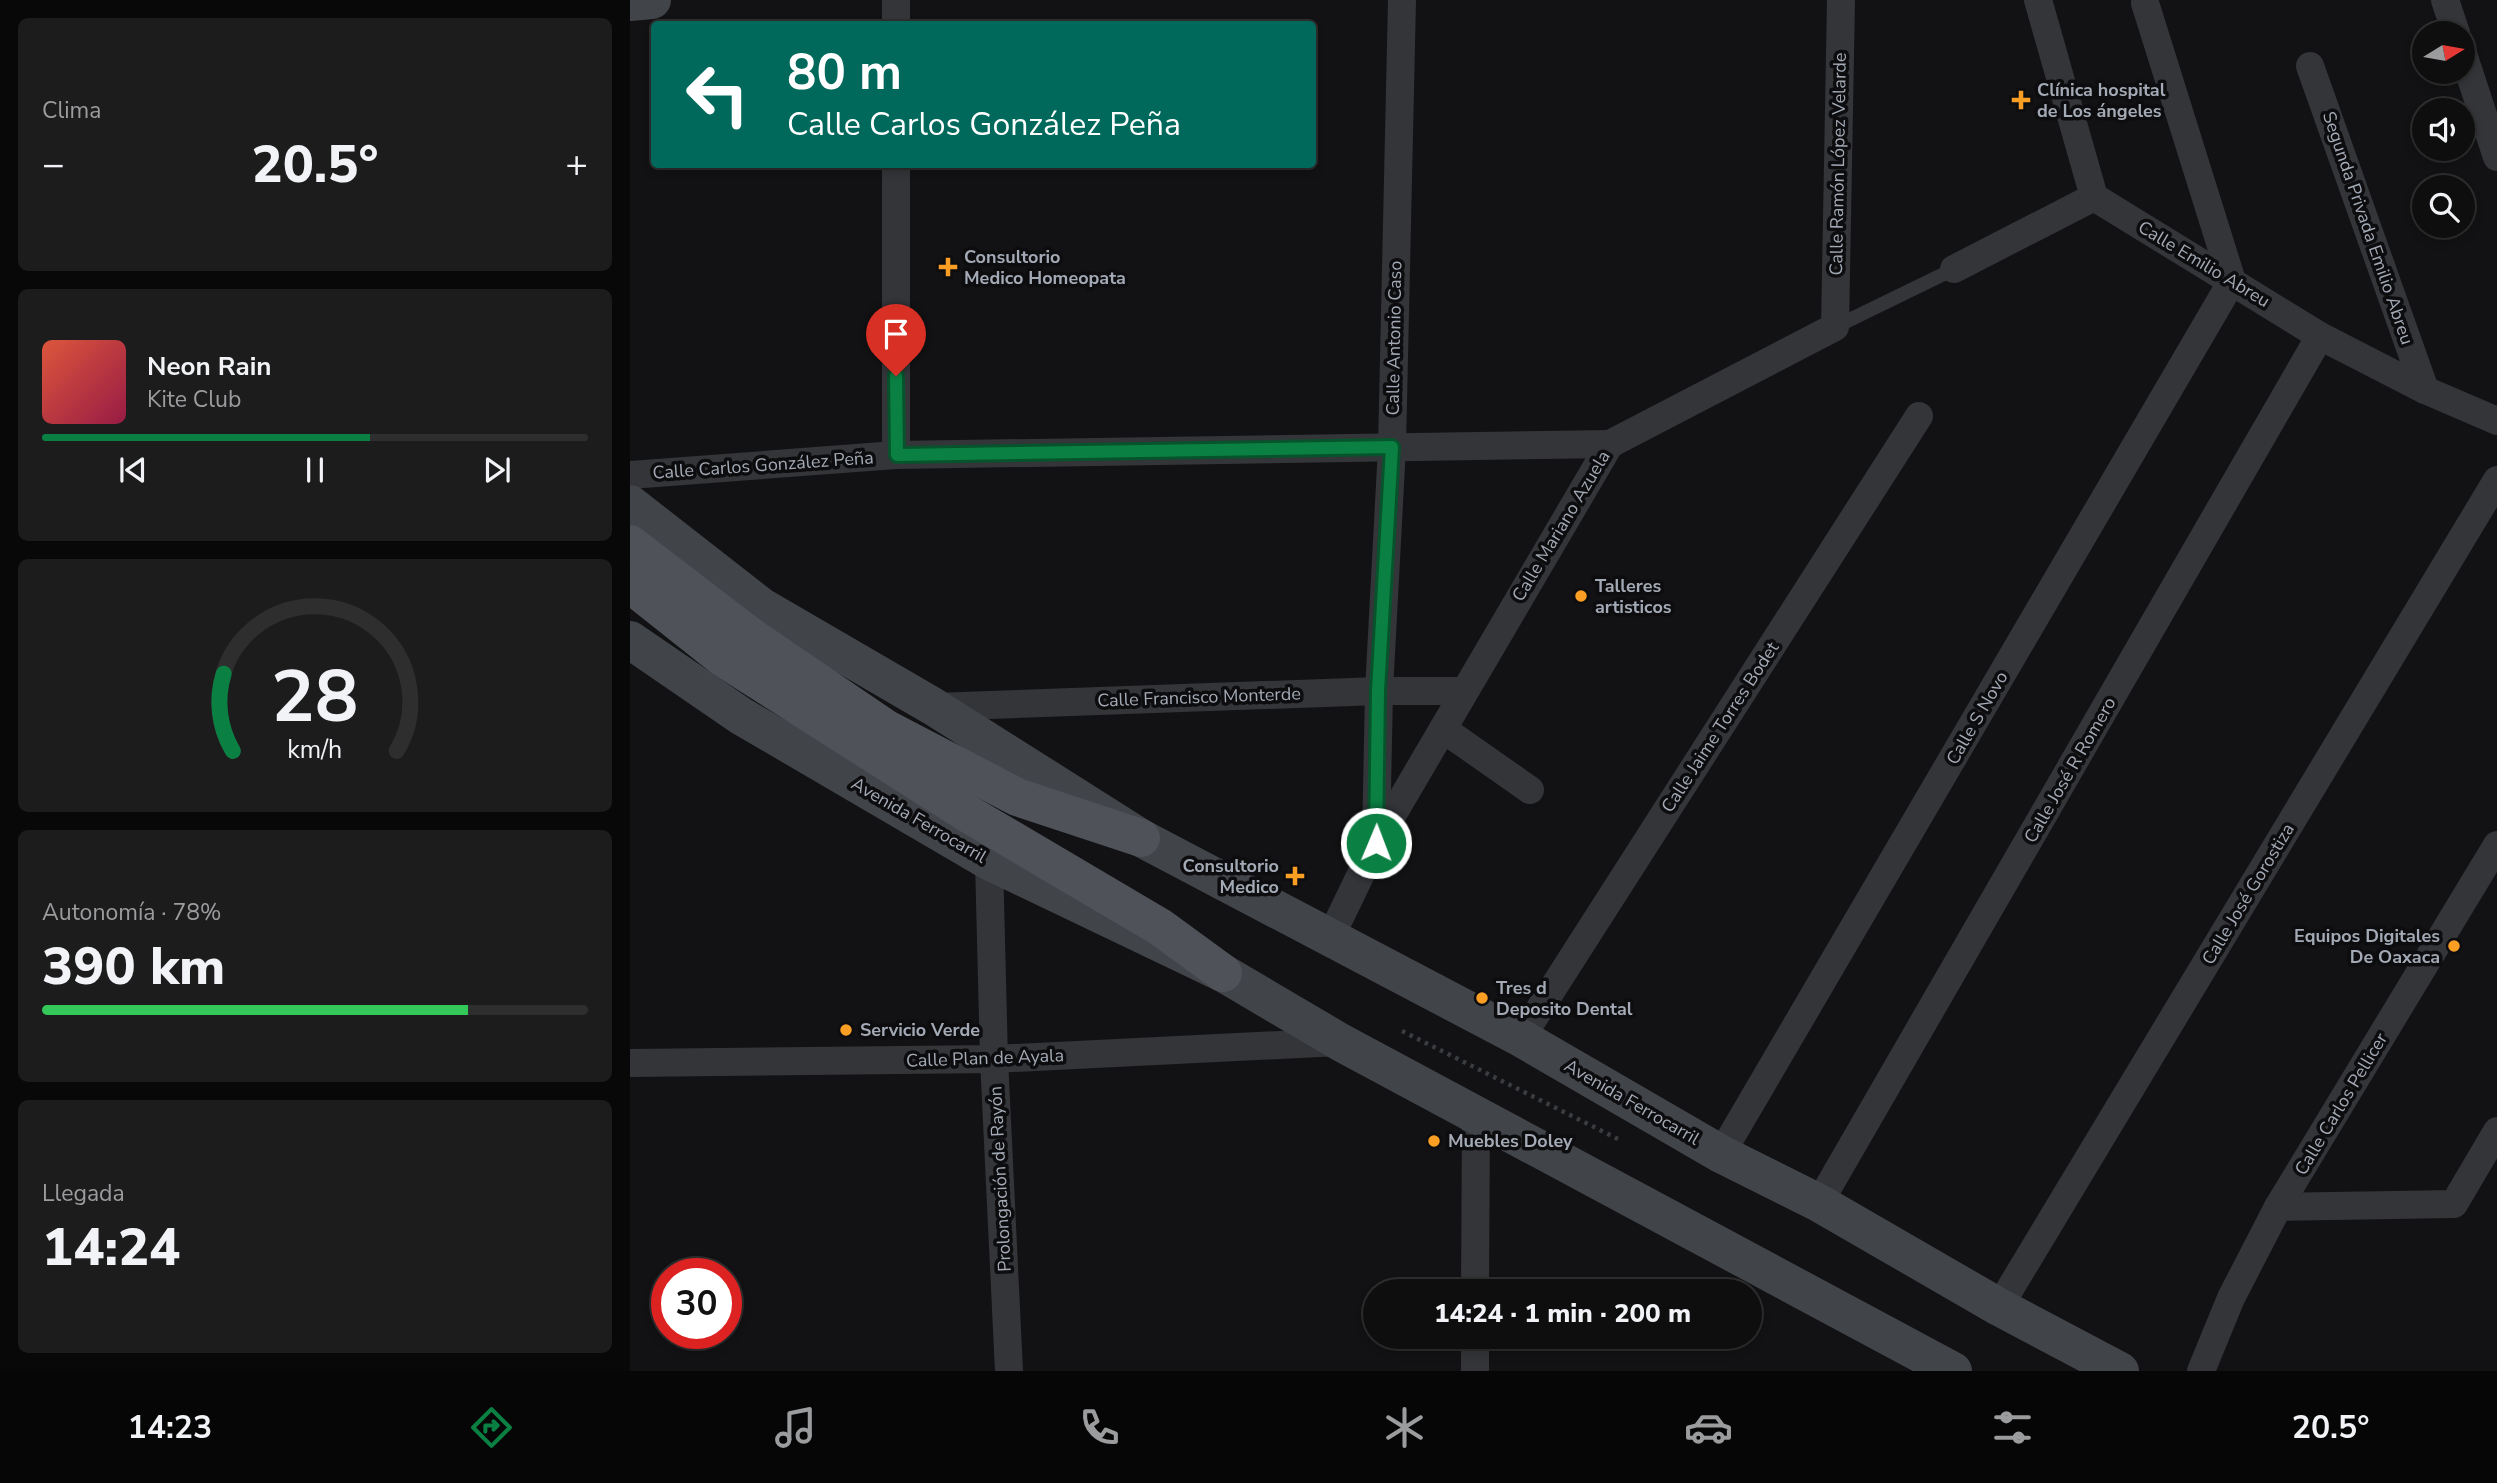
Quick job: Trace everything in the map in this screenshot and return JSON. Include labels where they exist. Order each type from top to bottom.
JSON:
[{"type":"main road","points":[[630,2],[652,0]]},
{"type":"main road","name":"Avenida Ferrocarril","points":[[630,504],[762,607],[934,707],[1141,838],[1521,1038],[1721,1154],[1819,1203],[2000,1307],[2120,1371]]},
{"type":"main road","points":[[630,544],[736,647]]},
{"type":"main road","points":[[630,584],[736,647]]},
{"type":"main road","name":"Avenida Ferrocarril","points":[[630,640],[741,716],[989,861],[1223,973],[1339,1042],[1953,1371]]},
{"type":"main road","name":"Avenida Ferrocarril","points":[[736,647],[1017,797],[1141,838]]},
{"type":"main road","name":"Avenida Ferrocarril","points":[[736,647],[970,815],[1160,927],[1223,973]]},
{"type":"street","points":[[896,0],[896,21]]},
{"type":"street","name":"Calle Antonio Caso","points":[[1376,843],[1378,691],[1392,447],[1402,0]]},
{"type":"street","name":"Calle Ramón López Velarde","points":[[1835,327],[1841,0]]},
{"type":"street","points":[[2038,0],[2094,197]]},
{"type":"street","points":[[2445,0],[2452,21]]},
{"type":"street","points":[[2145,3],[2232,281]]},
{"type":"street","name":"Segunda Privada Emilio Abreu","points":[[2311,66],[2425,390]]},
{"type":"street","points":[[2473,84],[2497,157]]},
{"type":"street","points":[[896,168],[897,455]]},
{"type":"street","name":"Calle Mariano Azuela","points":[[1954,269],[2094,197]]},
{"type":"street","name":"Calle Emilio Abreu","points":[[2094,197],[2320,336],[2425,390],[2497,421]]},
{"type":"street","name":"Calle S Novo","points":[[1721,1154],[2232,281]]},
{"type":"street","name":"Calle Mariano Azuela","points":[[1331,936],[1376,843],[1610,444],[1835,327]]},
{"type":"street","name":"Calle José R Romero","points":[[1819,1203],[2320,336]]},
{"type":"street","name":"Calle Jaime Torres Bodet","points":[[1521,1038],[1919,416]]},
{"type":"street","name":"Calle Carlos González Peña","points":[[630,475],[897,455],[1610,444]]},
{"type":"street","name":"Calle José Gorostiza","points":[[2000,1307],[2497,480]]},
{"type":"street","name":"Calle Francisco Monterde","points":[[934,707],[1378,691],[1464,691]]},
{"type":"street","points":[[1443,729],[1530,790]]},
{"type":"street","name":"Calle Carlos Pellicer","points":[[2201,1371],[2231,1298],[2278,1207],[2497,845]]},
{"type":"street","name":"Prolongación de Rayón","points":[[989,861],[994,1059],[1009,1371]]},
{"type":"street","name":"Calle Plan de Ayala","points":[[630,1063],[994,1059],[1339,1042]]},
{"type":"street","points":[[1475,1279],[1476,1114]]},
{"type":"street","points":[[2278,1207],[2454,1205],[2497,1131]]},
{"type":"street","points":[[1475,1349],[1475,1371]]},
{"type":"lane","name":"Calle Mariano Azuela","points":[[1835,327],[1954,269]]},
{"type":"place","name":"Clínica hospital de Los ángeles","points":[[2021,100]]},
{"type":"place","name":"Consultorio Medico Homeopata","points":[[948,267]]},
{"type":"place","name":"Talleres artisticos","points":[[1581,596]]},
{"type":"place","name":"Consultorio Medico","points":[[1295,876]]},
{"type":"place","name":"Equipos Digitales De Oaxaca","points":[[2454,946]]},
{"type":"place","name":"Tres d Deposito Dental","points":[[1482,998]]},
{"type":"place","name":"Servicio Verde","points":[[846,1030]]},
{"type":"place","name":"Muebles Doley","points":[[1434,1141]]},
{"type":"route","points":[[896,376],[897,455],[1392,447],[1378,691],[1376,843]]}]
